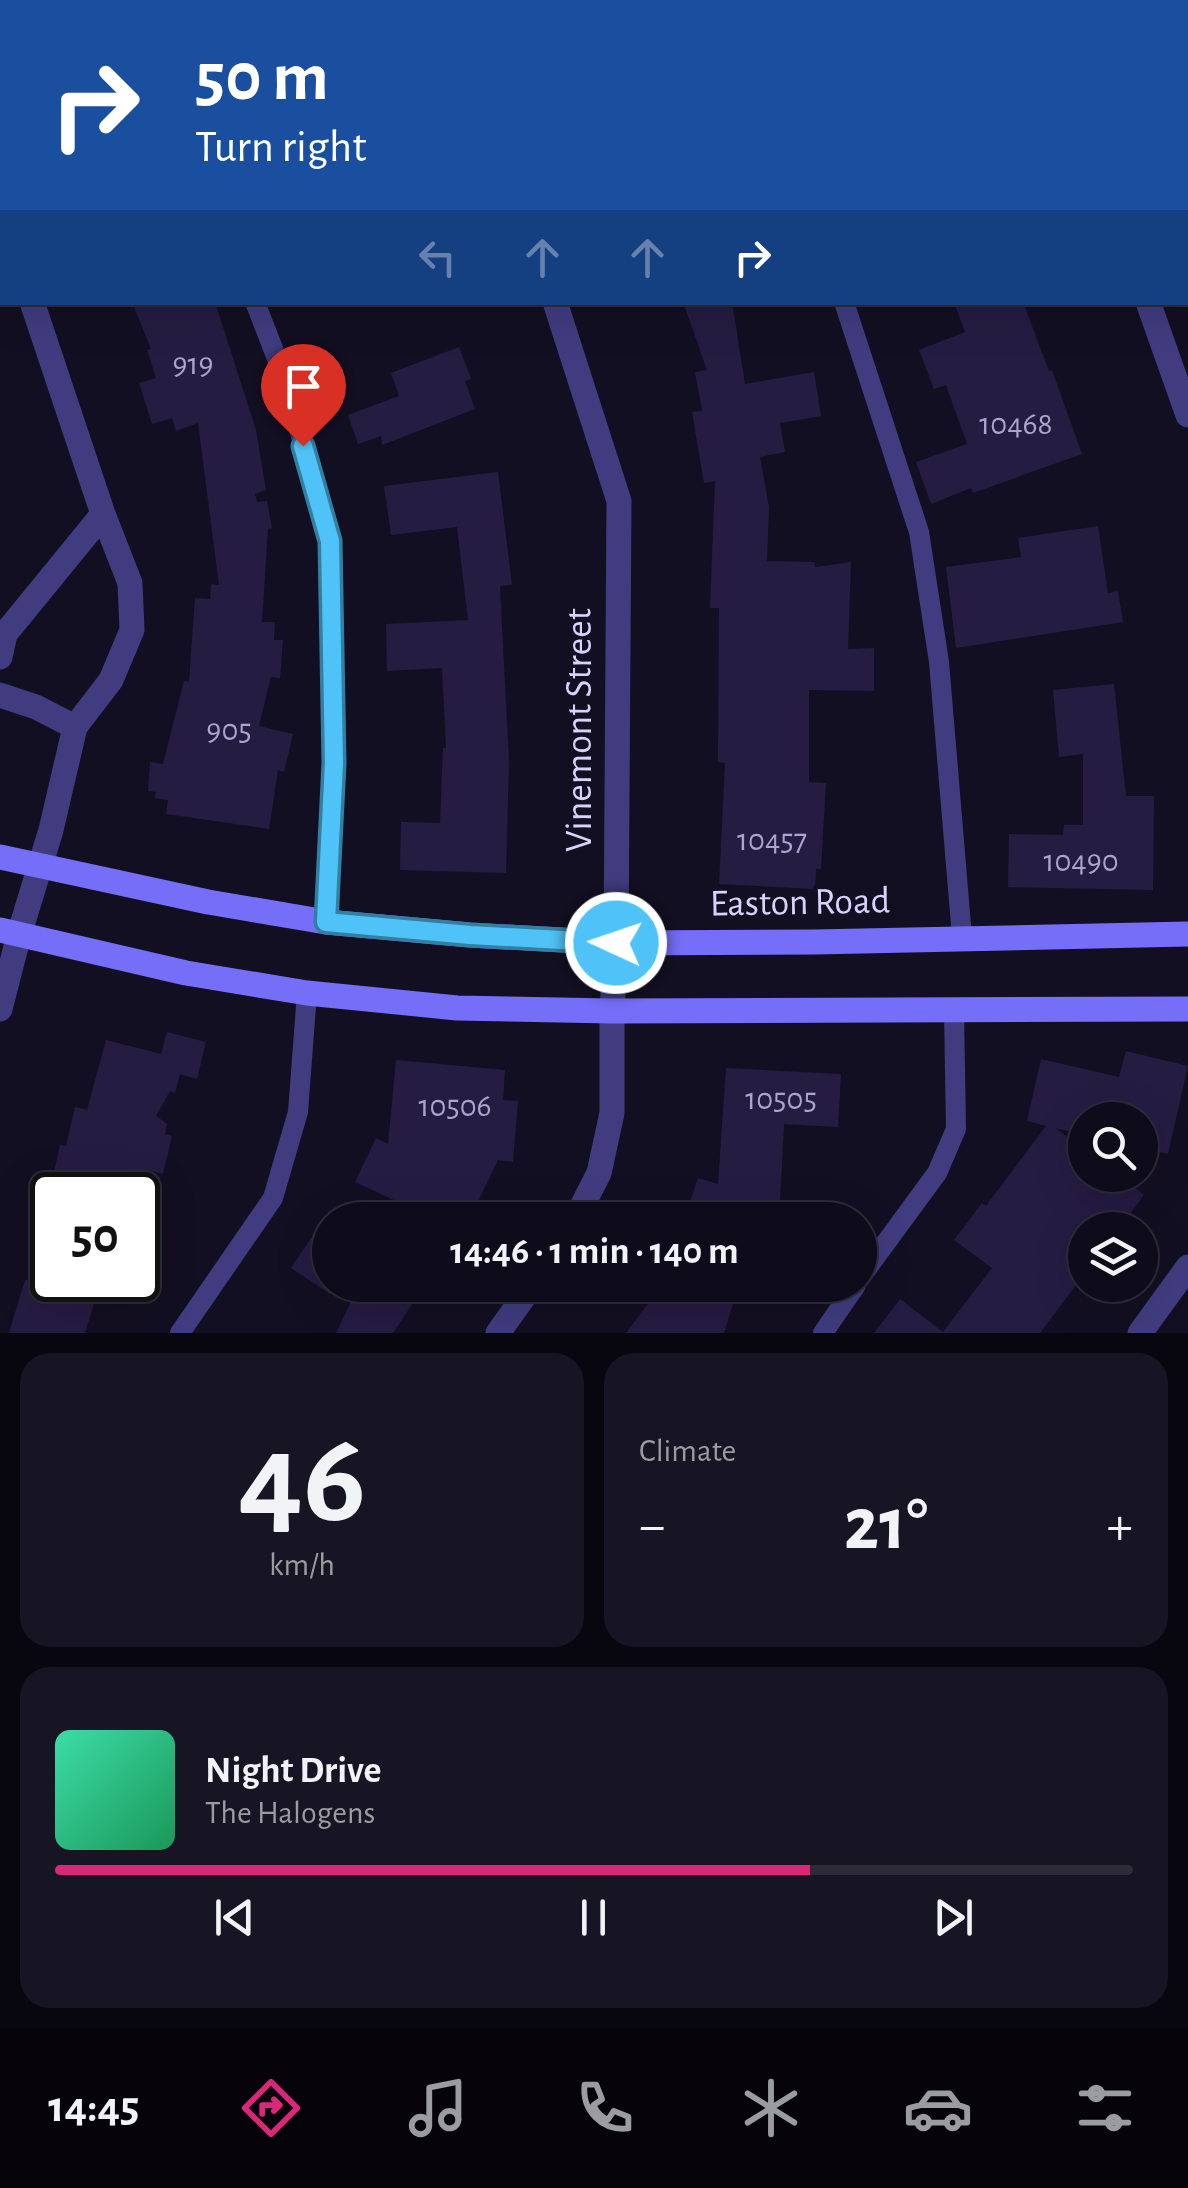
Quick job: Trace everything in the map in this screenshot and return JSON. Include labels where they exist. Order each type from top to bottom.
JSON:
[{"type":"main road","name":"Easton Road","points":[[0,857],[208,902],[326,922],[470,935],[616,943],[1188,934]]},
{"type":"main road","points":[[10,933],[186,973],[307,993],[458,1008],[612,1012],[1188,1009]]},
{"type":"street","points":[[0,1009],[10,933],[40,867],[75,727],[111,680],[132,630],[130,583],[33,305]]},
{"type":"street","name":"Vinemont Street","points":[[556,305],[619,502],[612,1113],[598,1173],[584,1202]]},
{"type":"street","points":[[1149,305],[1188,415]]},
{"type":"street","points":[[0,657],[6,634],[103,514]]},
{"type":"street","points":[[0,696],[36,707],[75,727]]},
{"type":"street","points":[[1140,1333],[1188,1267]]},
{"type":"street","points":[[498,1333],[520,1302]]},
{"type":"lane","points":[[256,305],[286,382],[330,541],[334,763],[326,922]]},
{"type":"lane","points":[[845,305],[919,532],[939,662],[962,937]]},
{"type":"lane","points":[[180,1333],[273,1198],[298,1112],[307,993]]},
{"type":"lane","points":[[877,1255],[936,1173],[956,1129],[954,1011]]},
{"type":"lane","points":[[823,1333],[844,1302]]},
{"type":"building","points":[[133,305],[216,305],[256,430],[266,490],[255,494],[257,502],[267,501],[272,528],[268,529],[262,622],[275,622],[274,640],[283,640],[280,678],[271,677],[259,726],[293,734],[284,772],[278,770],[269,829],[166,814],[168,800],[155,798],[156,792],[148,791],[150,762],[163,764],[184,681],[189,682],[195,598],[210,599],[211,584],[219,585],[198,423],[176,431],[172,418],[152,424],[139,383],[156,378],[147,350],[151,349]]},
{"type":"building","points":[[684,305],[732,305],[745,384],[814,372],[821,416],[780,423],[785,452],[760,457],[769,507],[767,561],[814,562],[815,567],[851,562],[848,649],[874,648],[874,691],[809,690],[809,782],[826,783],[821,869],[816,869],[815,889],[719,884],[725,763],[718,762],[719,608],[710,608],[715,481],[704,483],[692,412],[702,411],[695,372],[707,370]]},
{"type":"building","points":[[955,305],[1024,305],[1082,454],[931,504],[916,462],[967,444],[946,385],[934,389],[919,350],[965,332]]},
{"type":"building","points":[[459,347],[471,379],[465,381],[475,409],[382,445],[381,436],[358,444],[348,415],[399,396],[391,373]]},
{"type":"building","points":[[498,472],[512,585],[500,586],[509,762],[506,873],[400,870],[401,822],[440,823],[446,748],[442,668],[387,671],[386,624],[468,620],[457,527],[391,535],[384,486]]},
{"type":"building","points":[[1098,526],[1108,593],[1118,591],[1123,622],[956,648],[946,567],[1021,557],[1018,538]]},
{"type":"building","points":[[1114,684],[1126,796],[1154,796],[1153,890],[1008,887],[1009,834],[1063,835],[1064,825],[1083,825],[1083,754],[1059,757],[1053,690]]},
{"type":"building","points":[[167,1032],[206,1042],[197,1079],[180,1074],[175,1093],[170,1091],[156,1116],[167,1124],[165,1134],[172,1136],[163,1174],[148,1170],[54,1172],[60,1145],[66,1146],[75,1107],[87,1110],[106,1040],[161,1054]]},
{"type":"building","points":[[1126,1051],[1188,1066],[1168,1154],[1158,1152],[1158,1102],[1068,1102],[1068,1131],[1055,1128],[1068,1138],[1068,1192],[1144,1195],[1131,1212],[1068,1212],[1068,1296],[1040,1333],[874,1333],[900,1299],[943,1332],[992,1268],[954,1240],[982,1203],[986,1206],[1046,1126],[1027,1121],[1041,1059],[1119,1077]]},
{"type":"building","points":[[396,1060],[505,1070],[503,1100],[518,1101],[513,1162],[498,1160],[478,1202],[398,1202],[355,1182],[376,1138],[388,1144]]},
{"type":"building","points":[[726,1068],[841,1074],[838,1127],[784,1124],[780,1202],[690,1202],[698,1178],[718,1184]]},
{"type":"building","points":[[312,1237],[312,1282],[291,1268]]},
{"type":"building","points":[[25,1280],[30,1280],[30,1302],[94,1302],[85,1333],[9,1333]]},
{"type":"building","points":[[351,1302],[414,1302],[393,1333],[336,1333]]},
{"type":"building","points":[[649,1302],[734,1302],[724,1333],[626,1333]]},
{"type":"route","points":[[303,446],[330,541],[334,763],[326,922],[616,943]]}]
